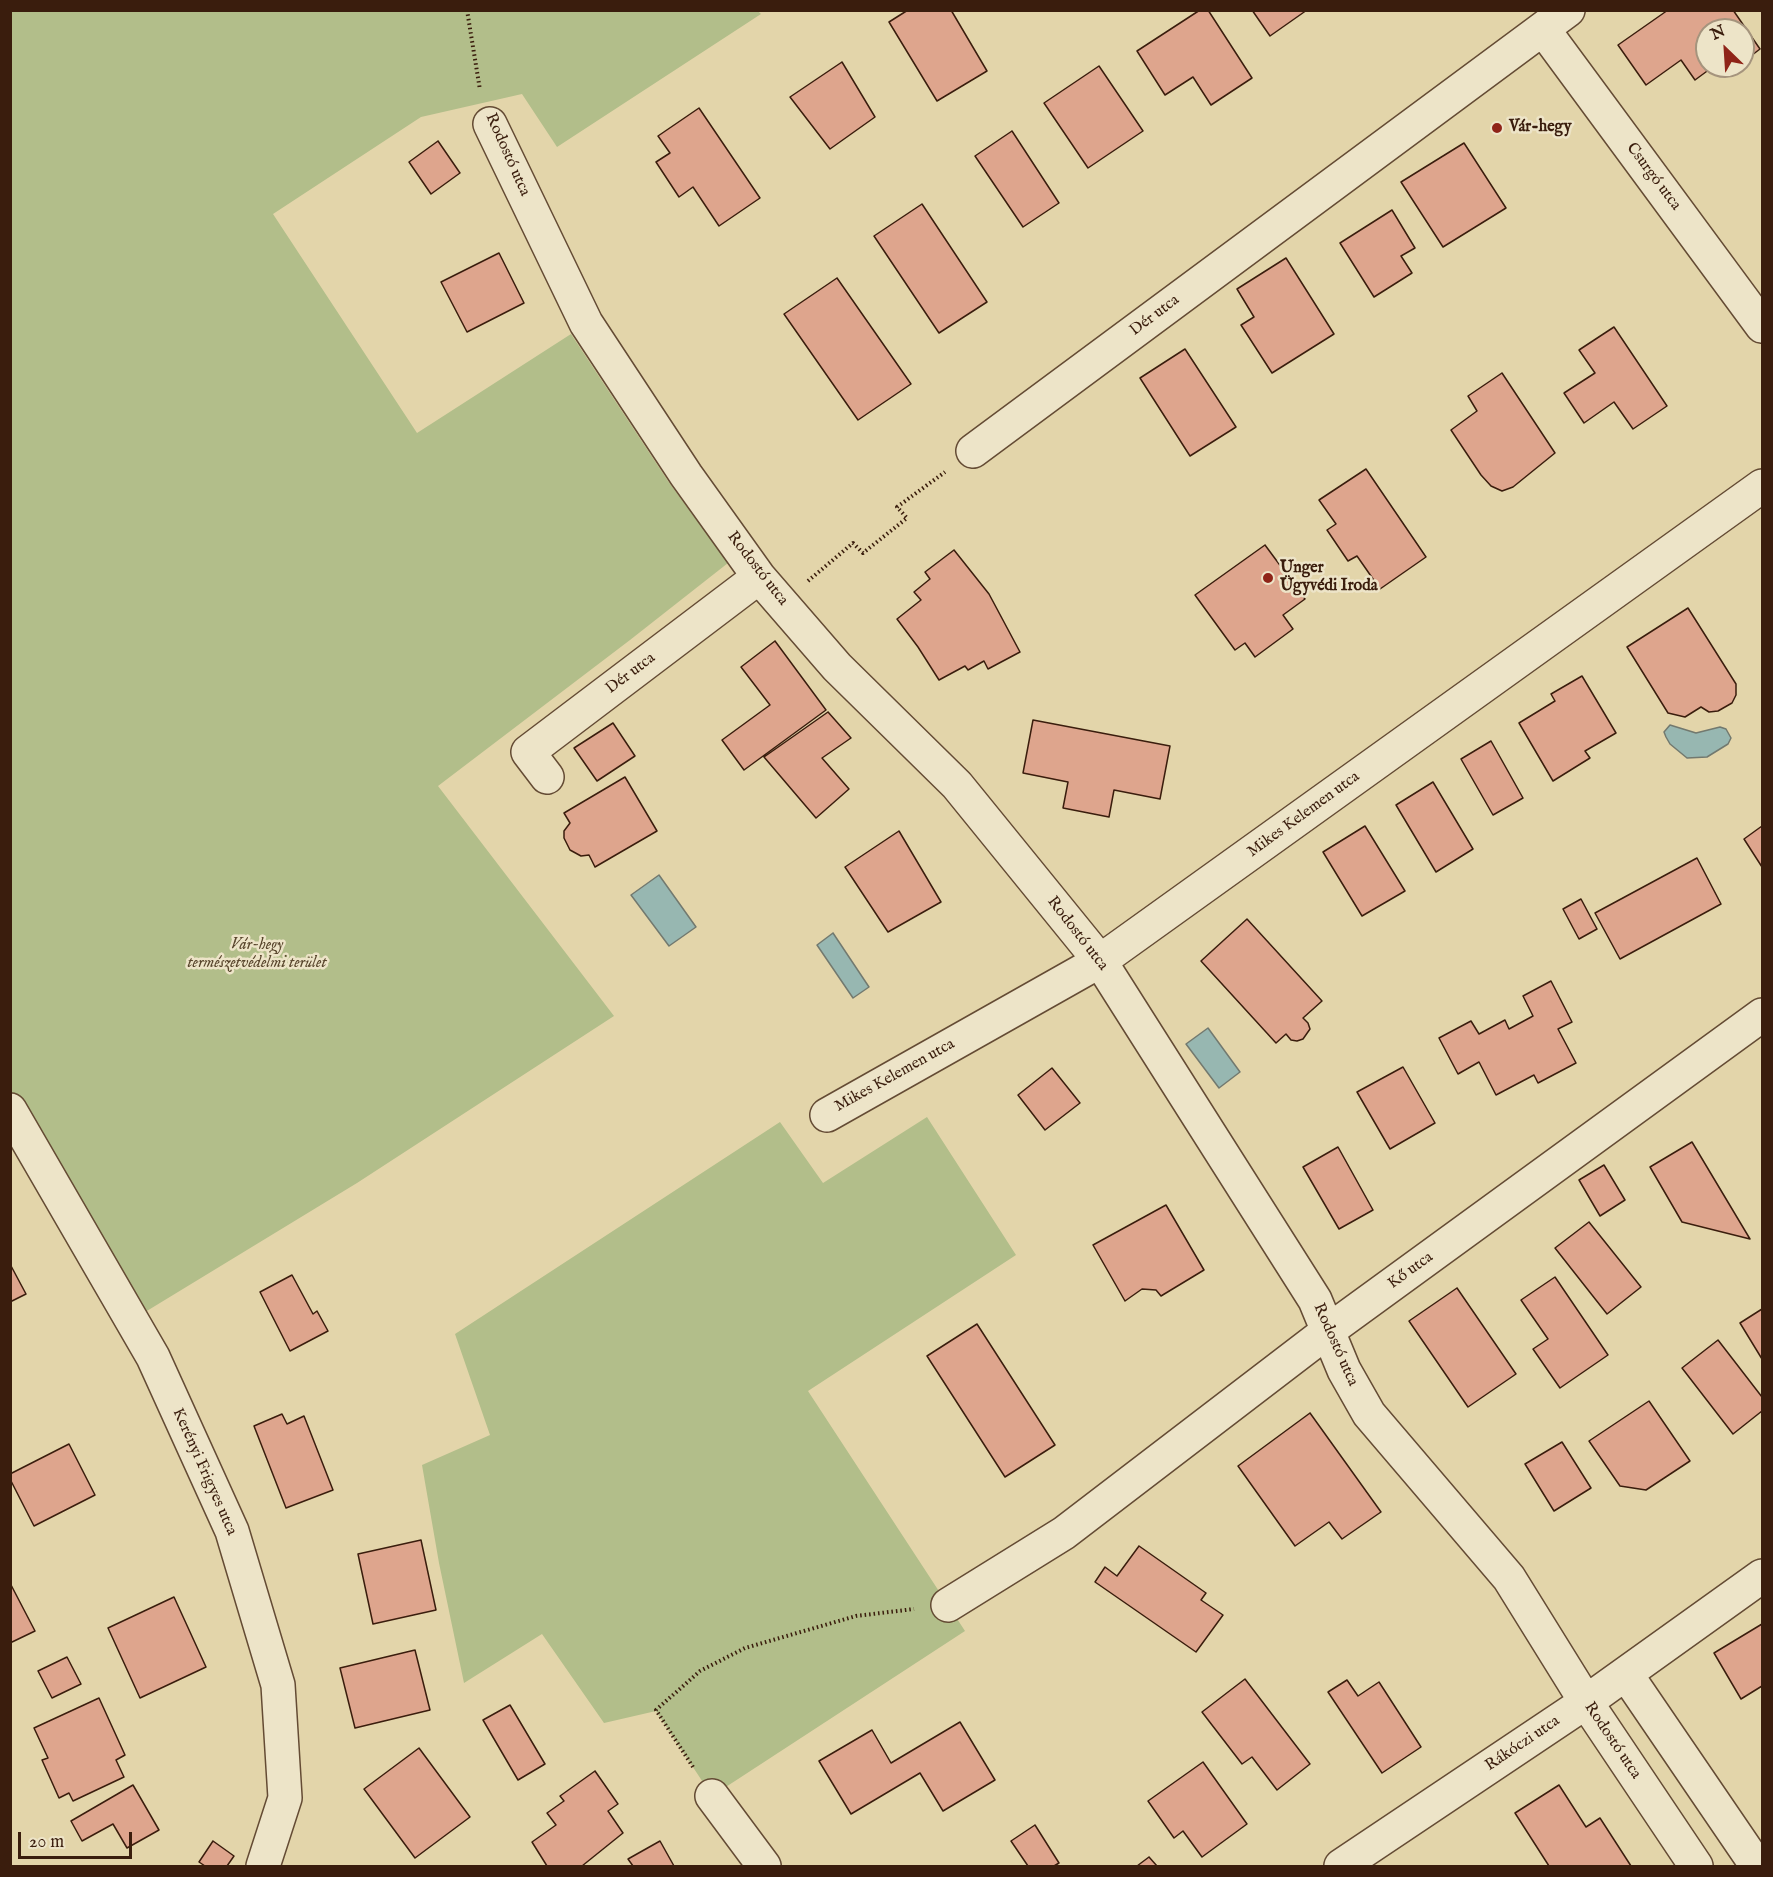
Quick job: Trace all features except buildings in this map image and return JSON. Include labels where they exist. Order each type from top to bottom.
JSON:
[{"type":"street","name":"Csurgó utca","points":[[1555,20],[1762,326]]},
{"type":"street","name":"Dér utca","points":[[973,451],[1555,20]]},
{"type":"street","name":"Rodostó utca","points":[[490,124],[586,323],[686,475],[759,577],[837,667],[957,785],[1100,961],[1315,1300],[1344,1370],[1369,1414],[1509,1578],[1586,1702],[1696,1866]]},
{"type":"street","name":"Mikes Kelemen utca","points":[[826,1115],[1100,961],[1762,486]]},
{"type":"street","name":"Dér utca","points":[[547,777],[528,752],[759,577]]},
{"type":"street","name":"Kő utca","points":[[948,1605],[1064,1533],[1328,1331],[1762,1015]]},
{"type":"street","name":"Kerényi Frigyes utca","points":[[10,1110],[153,1357],[232,1532],[278,1685],[285,1798],[263,1866]]},
{"type":"street","name":"Rákóczi utca","points":[[1341,1866],[1586,1702],[1762,1576]]},
{"type":"street","points":[[1626,1674],[1757,1866]]},
{"type":"street","points":[[712,1796],[764,1866]]},
{"type":"path","name":"Rodostó utca","points":[[467,10],[477,80],[490,124]]},
{"type":"path","points":[[792,614],[810,599],[800,588],[853,543],[863,553],[907,518],[897,507],[973,451]]},
{"type":"path","points":[[712,1796],[656,1710],[700,1671],[745,1648],[856,1616],[948,1605]]},
{"type":"green space","name":"Vár-hegy természetvédelmi terület","points":[[11,11],[758,11],[761,14],[557,147],[522,94],[421,117],[273,214],[417,433],[571,334],[668,481],[728,563],[438,786],[614,1016],[357,1183],[132,1320],[11,1110]]},
{"type":"green space","points":[[927,1117],[1016,1255],[808,1391],[965,1631],[712,1796],[656,1711],[604,1723],[542,1634],[464,1683],[439,1563],[422,1465],[490,1435],[455,1334],[780,1122],[823,1183]]},
{"type":"water","points":[[1670,725],[1696,733],[1720,727],[1726,729],[1731,738],[1728,744],[1707,757],[1687,758],[1670,744],[1666,737],[1664,732]]},
{"type":"water","points":[[659,875],[696,927],[669,946],[631,895]]},
{"type":"water","points":[[833,933],[869,987],[853,998],[817,945]]},
{"type":"water","points":[[1208,1028],[1240,1072],[1219,1088],[1186,1044]]},
{"type":"place","name":"Vár-hegy","points":[[1497,128]]},
{"type":"place","name":"Unger Ügyvédi Iroda","points":[[1268,578]]}]
